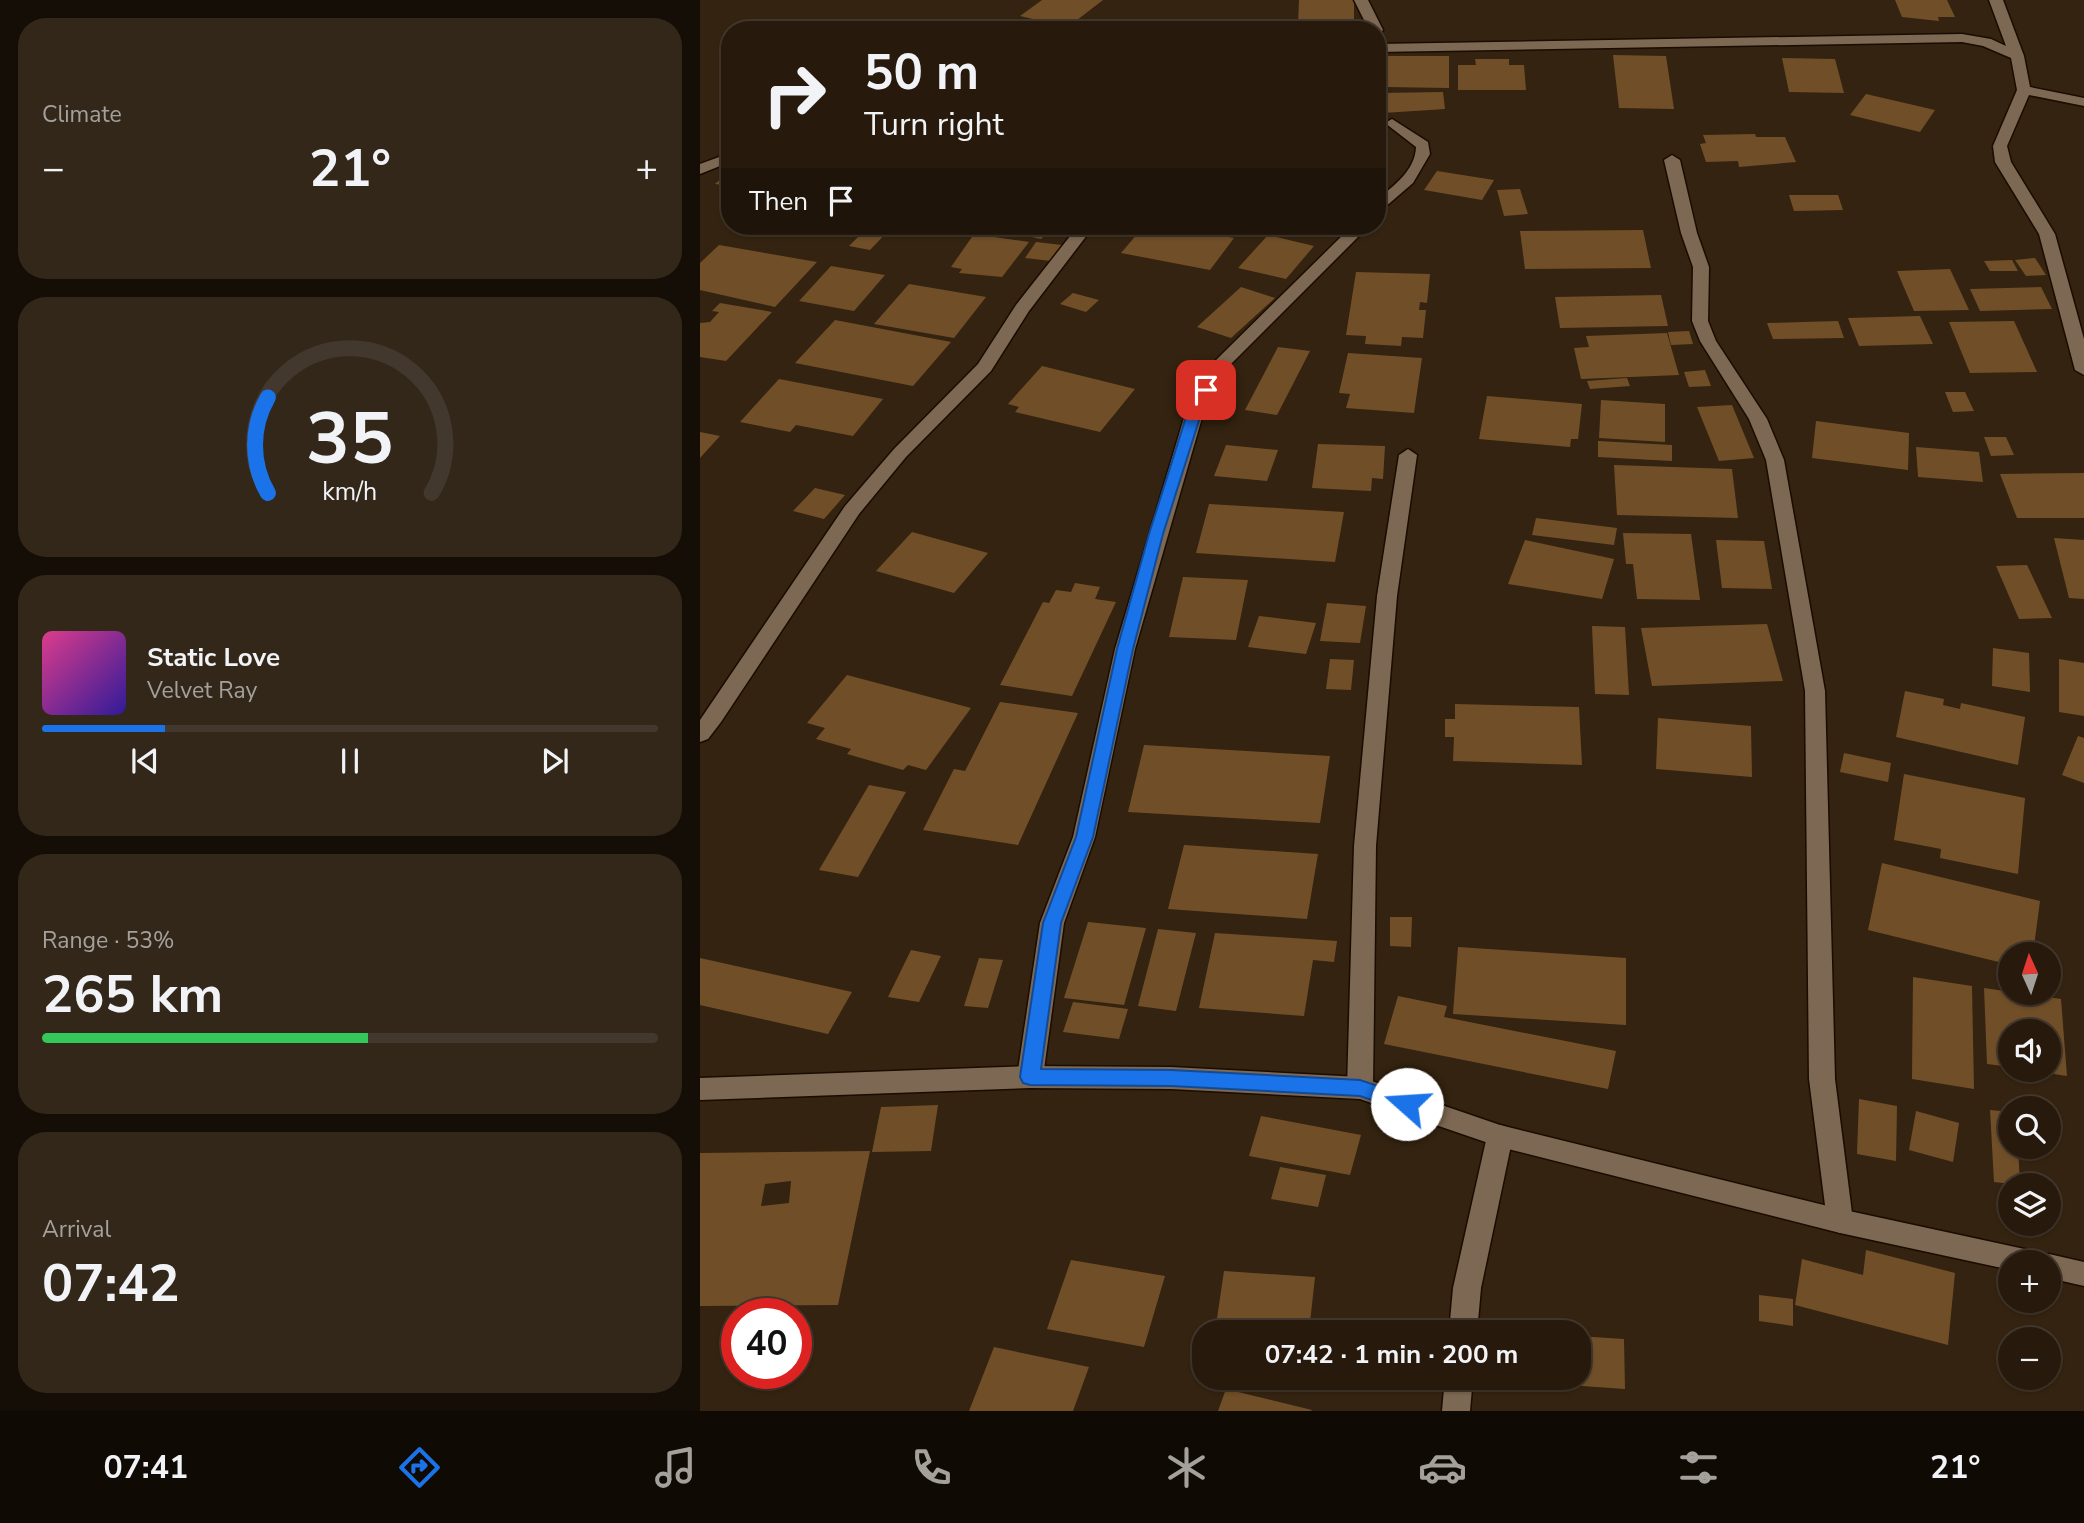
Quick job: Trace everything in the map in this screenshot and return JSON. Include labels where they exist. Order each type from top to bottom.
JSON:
[{"type":"street","points":[[1360,0],[1370,21]]},
{"type":"street","points":[[1996,0],[2017,56],[2024,90],[2000,146],[2003,162],[2048,234],[2084,370]]},
{"type":"street","points":[[1386,48],[1962,38],[1986,42],[2017,56]]},
{"type":"street","points":[[2024,90],[2084,102]]},
{"type":"street","points":[[1386,200],[1418,168],[1424,154],[1423,145],[1392,124]]},
{"type":"street","points":[[1672,160],[1689,233],[1701,267],[1700,321],[1708,341],[1758,419],[1775,460],[1815,691],[1822,1079],[1840,1221]]},
{"type":"street","points":[[700,169],[721,161]]},
{"type":"street","points":[[700,734],[714,718],[852,510],[900,453],[985,367],[1022,309],[1079,235]]},
{"type":"street","points":[[1030,1077],[1052,923],[1084,837],[1125,649],[1156,534],[1195,411],[1217,369],[1352,235]]},
{"type":"street","points":[[1360,1088],[1365,846],[1387,596],[1408,455]]},
{"type":"street","points":[[700,1089],[1030,1077],[1171,1078],[1360,1088],[1500,1136],[1840,1221],[1998,1255]]},
{"type":"street","points":[[1465,1320],[1467,1288],[1500,1136]]},
{"type":"street","points":[[2061,1269],[2084,1274]]},
{"type":"street","points":[[1457,1411],[1459,1390]]},
{"type":"building","points":[[1042,0],[1103,0],[1076,21],[1042,21],[1020,16]]},
{"type":"building","points":[[1299,0],[1354,0],[1354,21],[1298,21]]},
{"type":"building","points":[[1895,0],[1947,0],[1955,17],[1938,17],[1939,21],[1902,17]]},
{"type":"building","points":[[1613,55],[1666,56],[1674,109],[1619,108]]},
{"type":"building","points":[[1387,56],[1449,56],[1449,88],[1386,87]]},
{"type":"building","points":[[1782,58],[1835,59],[1844,93],[1789,92]]},
{"type":"building","points":[[1475,59],[1509,59],[1509,65],[1524,65],[1526,90],[1458,90],[1458,65],[1476,65]]},
{"type":"building","points":[[1443,92],[1445,109],[1386,113],[1386,93]]},
{"type":"building","points":[[1866,94],[1935,110],[1920,132],[1850,115]]},
{"type":"building","points":[[1755,134],[1756,137],[1785,137],[1796,162],[1739,167],[1738,161],[1706,162],[1700,144],[1706,143],[1703,135]]},
{"type":"building","points":[[1437,171],[1494,180],[1482,200],[1424,190]]},
{"type":"building","points":[[1520,189],[1528,214],[1504,216],[1497,190]]},
{"type":"building","points":[[1789,195],[1838,195],[1843,210],[1794,211]]},
{"type":"building","points":[[1643,230],[1651,268],[1525,269],[1520,231]]},
{"type":"building","points":[[860,235],[884,235],[870,250],[849,246]]},
{"type":"building","points":[[973,235],[1029,242],[1002,277],[959,273],[962,269],[951,267]]},
{"type":"building","points":[[1023,235],[1045,235],[1041,239]]},
{"type":"building","points":[[1136,235],[1218,235],[1234,238],[1210,270],[1121,253]]},
{"type":"building","points":[[1268,235],[1314,246],[1286,279],[1238,268]]},
{"type":"building","points":[[1036,242],[1062,245],[1051,261],[1025,258]]},
{"type":"building","points":[[719,245],[817,262],[775,307],[700,290],[700,263]]},
{"type":"building","points":[[2035,258],[2046,275],[2026,276],[2015,260]]},
{"type":"building","points":[[2012,260],[2018,271],[1990,271],[1984,261]]},
{"type":"building","points":[[831,266],[885,275],[854,311],[799,301]]},
{"type":"building","points":[[1950,269],[1969,310],[1914,311],[1897,271]]},
{"type":"building","points":[[1356,272],[1430,274],[1427,303],[1420,302],[1419,310],[1426,310],[1423,338],[1402,337],[1401,346],[1365,344],[1366,336],[1346,335]]},
{"type":"building","points":[[909,284],[986,297],[954,338],[874,324]]},
{"type":"building","points":[[1241,287],[1275,298],[1231,338],[1197,327]]},
{"type":"building","points":[[2041,287],[2052,309],[1980,311],[1970,289]]},
{"type":"building","points":[[1073,293],[1099,300],[1086,312],[1060,304]]},
{"type":"building","points":[[1661,295],[1668,326],[1560,328],[1555,297]]},
{"type":"building","points":[[720,303],[772,312],[726,361],[700,357],[700,323],[710,322],[719,312],[712,311]]},
{"type":"building","points":[[1920,316],[1933,344],[1859,346],[1848,318]]},
{"type":"building","points":[[835,320],[951,342],[913,386],[795,363]]},
{"type":"building","points":[[1838,321],[1844,338],[1773,339],[1767,323]]},
{"type":"building","points":[[2014,321],[2037,372],[1970,373],[1949,322]]},
{"type":"building","points":[[1689,331],[1693,344],[1671,345],[1668,332]]},
{"type":"building","points":[[1667,333],[1679,375],[1581,379],[1574,348],[1589,347],[1586,336]]},
{"type":"building","points":[[1278,347],[1310,351],[1277,415],[1245,410]]},
{"type":"building","points":[[1348,353],[1422,358],[1414,413],[1346,408],[1350,394],[1339,393]]},
{"type":"building","points":[[1042,366],[1135,389],[1100,432],[1015,412],[1019,407],[1008,404]]},
{"type":"building","points":[[1705,370],[1711,386],[1689,387],[1684,372]]},
{"type":"building","points":[[1627,378],[1630,386],[1590,389],[1587,381]]},
{"type":"building","points":[[779,379],[883,399],[853,436],[796,425],[790,432],[740,422]]},
{"type":"building","points":[[1945,392],[1965,392],[1974,411],[1953,412]]},
{"type":"building","points":[[1487,396],[1582,404],[1578,439],[1571,439],[1570,447],[1479,439]]},
{"type":"building","points":[[1601,400],[1665,404],[1665,442],[1599,438]]},
{"type":"building","points":[[1732,405],[1754,458],[1719,461],[1697,407]]},
{"type":"building","points":[[1816,421],[1909,433],[1908,470],[1812,458]]},
{"type":"building","points":[[700,432],[720,436],[700,458]]},
{"type":"building","points":[[1984,437],[2006,437],[2014,455],[1991,456]]},
{"type":"building","points":[[1598,441],[1672,445],[1672,461],[1598,457]]},
{"type":"building","points":[[1318,444],[1385,446],[1383,479],[1372,478],[1371,491],[1312,488]]},
{"type":"building","points":[[1226,445],[1278,450],[1267,481],[1214,476]]},
{"type":"building","points":[[1916,447],[1979,452],[1983,482],[1918,477]]},
{"type":"building","points":[[1614,465],[1732,469],[1738,518],[1617,515]]},
{"type":"building","points":[[2084,473],[2084,518],[2017,518],[2000,474]]},
{"type":"building","points":[[815,488],[845,495],[824,519],[793,511]]},
{"type":"building","points":[[1209,504],[1344,512],[1335,562],[1196,553]]},
{"type":"building","points":[[1536,518],[1617,528],[1614,545],[1532,535]]},
{"type":"building","points":[[912,532],[988,553],[954,593],[876,571]]},
{"type":"building","points":[[1623,533],[1691,534],[1700,600],[1637,599],[1633,564],[1626,564]]},
{"type":"building","points":[[2054,538],[2084,540],[2084,599],[2069,598]]},
{"type":"building","points":[[1525,540],[1614,559],[1602,599],[1508,584]]},
{"type":"building","points":[[1716,540],[1764,541],[1772,589],[1722,588]]},
{"type":"building","points":[[2027,565],[2052,618],[2019,619],[1996,566]]},
{"type":"building","points":[[1183,577],[1248,580],[1236,640],[1169,637]]},
{"type":"building","points":[[1075,583],[1100,587],[1095,599],[1116,602],[1072,696],[1000,685],[1043,602],[1049,603],[1056,590],[1071,592]]},
{"type":"building","points":[[1327,603],[1366,606],[1360,643],[1320,641]]},
{"type":"building","points":[[1259,616],[1316,623],[1306,654],[1248,647]]},
{"type":"building","points":[[1767,624],[1783,681],[1652,686],[1641,628]]},
{"type":"building","points":[[1592,626],[1625,627],[1629,695],[1595,694]]},
{"type":"building","points":[[1993,648],[2029,653],[2030,692],[1992,686]]},
{"type":"building","points":[[1330,659],[1354,660],[1351,690],[1326,689]]},
{"type":"building","points":[[2059,659],[2084,663],[2084,716],[2059,712]]},
{"type":"building","points":[[847,675],[971,708],[926,770],[908,765],[903,770],[847,754],[851,749],[816,739],[825,728],[807,723]]},
{"type":"building","points":[[1905,691],[1944,699],[1943,705],[1960,709],[1961,703],[2025,717],[2018,765],[1896,737]]},
{"type":"building","points":[[1000,702],[1078,713],[1018,845],[923,830],[954,769],[965,771]]},
{"type":"building","points":[[1455,704],[1579,707],[1582,765],[1453,761],[1454,737],[1445,737],[1445,719],[1455,719]]},
{"type":"building","points":[[1658,718],[1751,726],[1752,777],[1656,769]]},
{"type":"building","points":[[2078,736],[2084,738],[2084,783],[2062,775]]},
{"type":"building","points":[[1144,745],[1330,756],[1320,823],[1128,812]]},
{"type":"building","points":[[1844,753],[1891,763],[1888,782],[1840,772]]},
{"type":"building","points":[[1904,774],[2025,798],[2018,874],[1940,858],[1941,849],[1894,840]]},
{"type":"building","points":[[869,785],[906,792],[858,877],[819,870]]},
{"type":"building","points":[[1184,845],[1318,854],[1307,919],[1168,909]]},
{"type":"building","points":[[1882,863],[2040,901],[2035,942],[1998,942],[1998,962],[1868,930]]},
{"type":"building","points":[[1390,917],[1412,917],[1411,947],[1390,946]]},
{"type":"building","points":[[1088,922],[1146,928],[1124,1005],[1064,998]]},
{"type":"building","points":[[1158,929],[1196,933],[1176,1011],[1138,1006]]},
{"type":"building","points":[[1215,933],[1337,941],[1334,962],[1313,960],[1304,1016],[1199,1008]]},
{"type":"building","points":[[1458,947],[1626,958],[1626,1025],[1453,1014]]},
{"type":"building","points":[[911,950],[941,956],[919,1002],[888,997]]},
{"type":"building","points":[[700,958],[852,992],[828,1034],[700,1005]]},
{"type":"building","points":[[979,958],[1003,960],[988,1008],[964,1006]]},
{"type":"building","points":[[1913,977],[1972,986],[1974,1089],[1912,1079]]},
{"type":"building","points":[[1984,988],[1998,990],[1998,1005],[2061,1004],[2067,1076],[2061,1075],[2061,1019],[1998,1019],[1998,1065],[1987,1064]]},
{"type":"building","points":[[1398,996],[1447,1006],[1444,1017],[1616,1051],[1608,1089],[1384,1044]]},
{"type":"building","points":[[1073,1002],[1128,1009],[1119,1039],[1063,1032]]},
{"type":"building","points":[[1859,1099],[1897,1106],[1896,1161],[1857,1154]]},
{"type":"building","points":[[938,1105],[931,1151],[872,1152],[881,1107]]},
{"type":"building","points":[[1990,1110],[1998,1111],[1998,1159],[2019,1159],[2019,1173],[1998,1173],[1998,1182],[1994,1182]]},
{"type":"building","points":[[1916,1111],[1959,1123],[1953,1162],[1909,1150]]},
{"type":"building","points":[[1261,1116],[1361,1135],[1350,1175],[1249,1156]]},
{"type":"building","points":[[870,1151],[838,1305],[812,1305],[812,1298],[721,1298],[721,1306],[700,1306],[700,1153]],"holes":[[[791,1181],[789,1203],[761,1206],[765,1184]]]},
{"type":"building","points":[[1280,1167],[1326,1175],[1318,1207],[1271,1199]]},
{"type":"building","points":[[1866,1250],[1955,1273],[1948,1345],[1795,1305],[1802,1259],[1863,1275]]},
{"type":"building","points":[[1071,1260],[1165,1276],[1144,1347],[1047,1329]]},
{"type":"building","points":[[1224,1271],[1315,1277],[1310,1320],[1217,1320]]},
{"type":"building","points":[[1759,1295],[1793,1299],[1793,1326],[1759,1321]]},
{"type":"building","points":[[1591,1337],[1624,1339],[1625,1389],[1591,1387]]},
{"type":"building","points":[[994,1347],[1089,1367],[1073,1411],[969,1411]]},
{"type":"building","points":[[1226,1390],[1312,1410],[1311,1411],[1218,1411]]},
{"type":"route","points":[[1206,390],[1195,411],[1156,534],[1125,649],[1084,837],[1052,923],[1030,1077],[1171,1078],[1360,1088],[1407,1104]]}]
